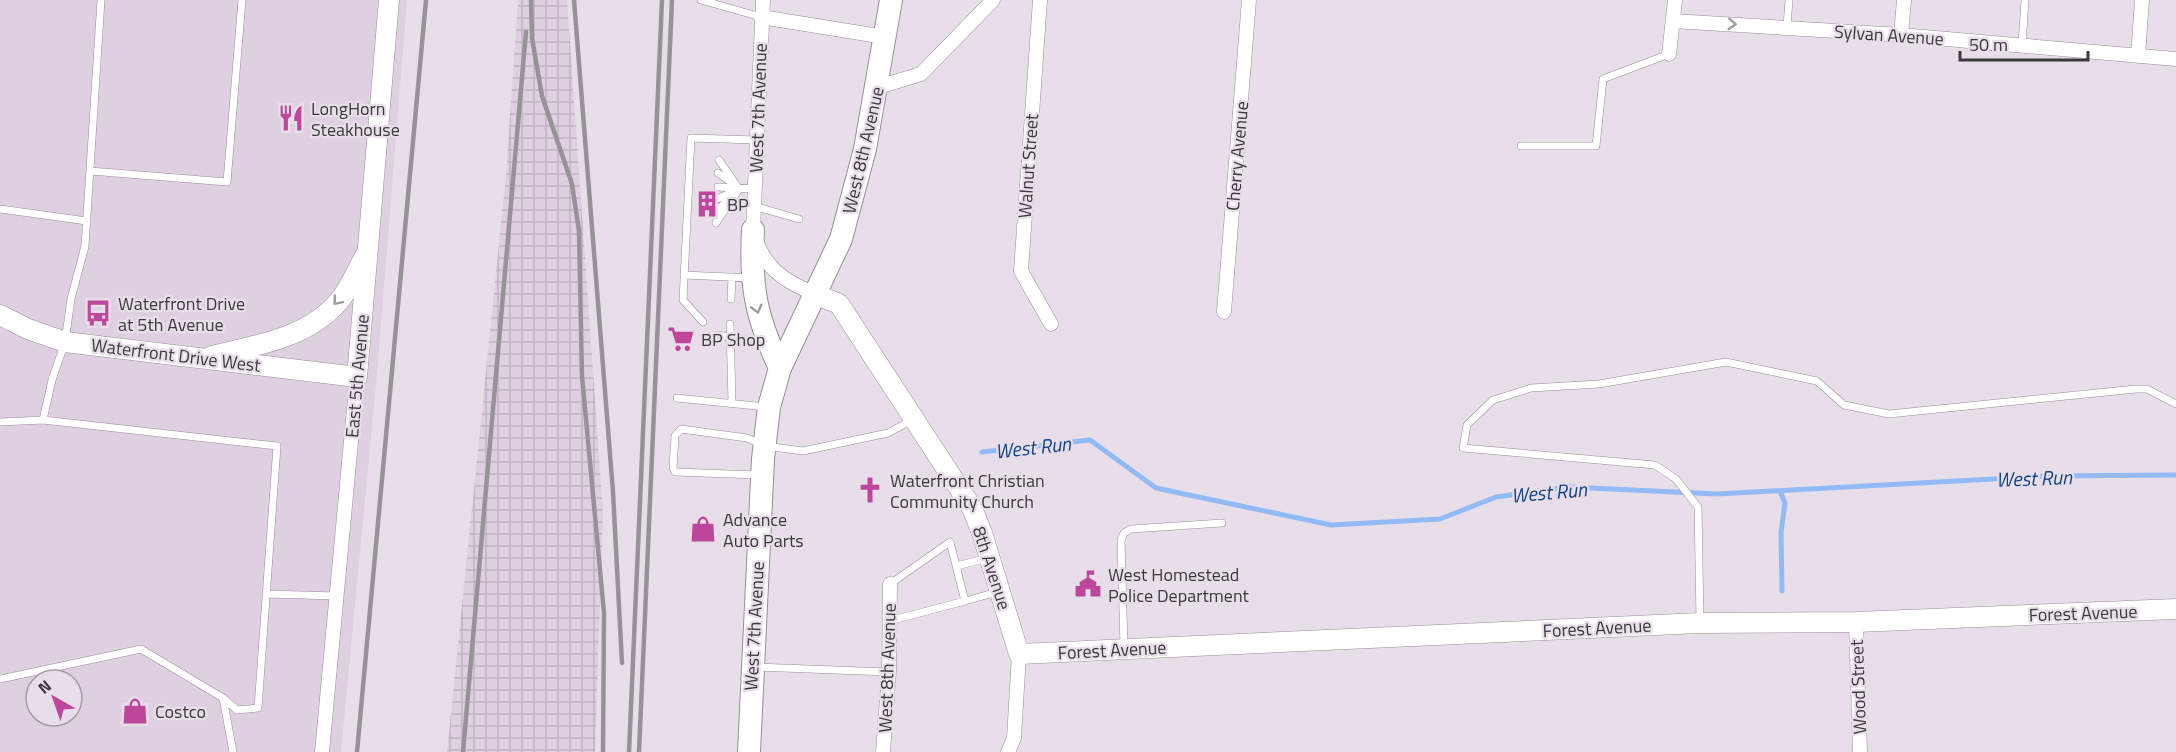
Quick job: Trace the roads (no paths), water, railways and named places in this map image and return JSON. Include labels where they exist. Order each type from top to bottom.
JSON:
[{"type":"main road","name":"West 8th Avenue","points":[[814,294],[841,239],[878,87],[891,0]]},
{"type":"main road","points":[[753,230],[743,278],[755,305],[764,336],[780,368]]},
{"type":"main road","name":"West 7th Avenue","points":[[749,752],[762,476],[769,407],[780,368],[814,294]]},
{"type":"street","name":"East 5th Avenue","points":[[322,752],[389,0]]},
{"type":"street","name":"West 7th Avenue","points":[[763,0],[753,230],[759,252],[772,269],[792,285],[814,294]]},
{"type":"street","points":[[878,87],[921,74],[993,0]]},
{"type":"street","name":"Walnut Street","points":[[1040,0],[1021,271],[1051,324]]},
{"type":"street","name":"Cherry Avenue","points":[[1224,312],[1249,0]]},
{"type":"street","points":[[1901,35],[1904,0]]},
{"type":"street","points":[[2138,56],[2142,0]]},
{"type":"street","points":[[1669,54],[1673,21],[1671,2]]},
{"type":"street","points":[[761,17],[885,37]]},
{"type":"street","name":"Sylvan Avenue","points":[[1673,21],[1901,35],[2176,59]]},
{"type":"street","points":[[201,359],[292,335],[315,322],[339,301],[368,251]]},
{"type":"street","name":"8th Avenue","points":[[814,294],[839,304],[972,508],[1019,654],[1014,738],[1008,752]]},
{"type":"street","name":"Waterfront Drive West","points":[[0,315],[28,329],[65,342],[357,377]]},
{"type":"street","name":"West 8th Avenue","points":[[883,752],[890,584]]},
{"type":"street","name":"Forest Avenue","points":[[1019,654],[1700,623],[1856,622],[2176,609]]},
{"type":"street","name":"Wood Street","points":[[1856,622],[1860,752]]},
{"type":"lane","points":[[43,420],[52,380],[65,342],[70,299],[85,246],[101,0]]},
{"type":"lane","points":[[90,171],[227,182],[242,0]]},
{"type":"lane","points":[[701,0],[761,17]]},
{"type":"lane","points":[[1787,27],[1789,0]]},
{"type":"lane","points":[[2022,45],[2025,0]]},
{"type":"lane","points":[[1521,146],[1596,146],[1603,79],[1669,54]]},
{"type":"lane","points":[[703,322],[683,300],[691,138],[756,141]]},
{"type":"lane","points":[[690,159],[698,159]]},
{"type":"lane","points":[[719,160],[739,189]]},
{"type":"lane","points":[[689,172],[698,172]]},
{"type":"lane","points":[[718,173],[739,189]]},
{"type":"lane","points":[[688,187],[698,187]]},
{"type":"lane","points":[[718,187],[754,189]]},
{"type":"lane","points":[[717,199],[739,189]]},
{"type":"lane","points":[[717,210],[739,189]]},
{"type":"lane","points":[[716,223],[739,189]]},
{"type":"lane","points":[[688,199],[697,199]]},
{"type":"lane","points":[[754,206],[800,219]]},
{"type":"lane","points":[[0,209],[87,220]]},
{"type":"lane","points":[[687,211],[696,211]]},
{"type":"lane","points":[[687,223],[696,223]]},
{"type":"lane","points":[[684,275],[743,278],[731,298]]},
{"type":"lane","points":[[730,324],[732,403]]},
{"type":"lane","points":[[717,335],[730,337]]},
{"type":"lane","points":[[1700,623],[1698,507],[1676,479],[1655,465],[1463,448],[1467,425],[1493,400],[1532,388],[1599,384],[1726,362],[1817,381],[1844,405],[1889,414],[2136,389],[2147,389],[2176,404]]},
{"type":"lane","points":[[676,398],[769,407]]},
{"type":"lane","points":[[762,476],[675,472],[673,468],[675,436],[681,429],[747,438],[765,446],[803,451],[888,433],[914,419]]},
{"type":"lane","points":[[0,422],[43,420],[277,446],[258,708],[237,710],[223,698],[141,649],[0,679]]},
{"type":"lane","points":[[1124,650],[1121,540],[1124,533],[1131,529],[1222,523]]},
{"type":"lane","points":[[890,584],[950,542],[965,601]]},
{"type":"lane","points":[[957,566],[989,557]]},
{"type":"lane","points":[[889,621],[1000,591]]},
{"type":"lane","points":[[266,594],[337,597]]},
{"type":"lane","points":[[753,667],[888,672]]},
{"type":"lane","points":[[223,698],[233,752]]},
{"type":"waterway","name":"West Run","points":[[982,452],[1090,440],[1156,488],[1331,525],[1440,519],[1496,497],[1569,487],[1717,494],[2046,476],[2176,475]]},
{"type":"waterway","points":[[1780,491],[1785,503],[1781,533],[1782,591]]},
{"type":"railway","points":[[357,752],[426,0]]},
{"type":"railway","points":[[531,0],[532,38],[542,96],[572,184],[579,231],[582,376],[604,613],[603,752]]},
{"type":"railway","points":[[574,0],[613,492],[622,663]]},
{"type":"railway","points":[[629,752],[662,0]]},
{"type":"railway","points":[[639,752],[672,0]]},
{"type":"railway","points":[[463,752],[526,32]]},
{"type":"place","name":"LongHorn Steakhouse","points":[[291,118]]},
{"type":"place","name":"BP","points":[[707,204]]},
{"type":"place","name":"Waterfront Drive at 5th Avenue","points":[[98,313]]},
{"type":"place","name":"BP Shop","points":[[681,339]]},
{"type":"place","name":"Waterfront Christian Community Church","points":[[870,490]]},
{"type":"place","name":"Advance Auto Parts","points":[[703,529]]},
{"type":"place","name":"West Homestead Police Department","points":[[1088,584]]},
{"type":"place","name":"Costco","points":[[135,711]]}]
